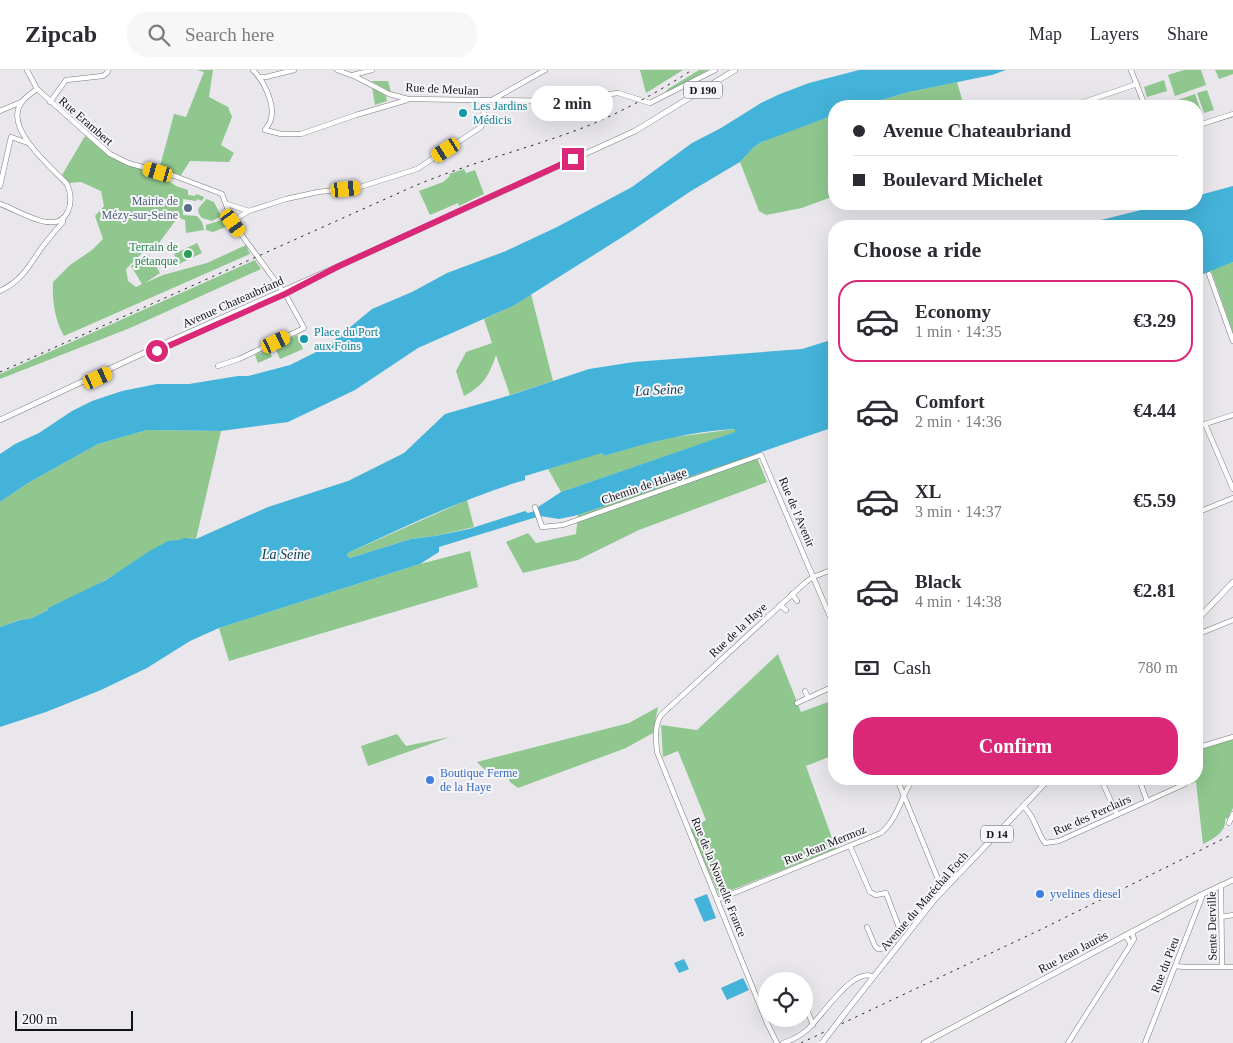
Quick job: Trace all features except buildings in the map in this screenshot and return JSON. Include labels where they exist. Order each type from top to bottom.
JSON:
[{"type":"main road","name":"D 190","points":[[671,109],[729,70]]},
{"type":"main road","name":"D 190","points":[[671,109],[735,70]]},
{"type":"main road","name":"Avenue Chateaubriand","points":[[0,421],[630,133],[671,109]]},
{"type":"main road","points":[[1203,614],[1233,582]]},
{"type":"main road","name":"Avenue du Maréchal Foch","points":[[822,1043],[944,889],[1043,785]]},
{"type":"main road","name":"Rue Jean Jaurès","points":[[924,1043],[1125,935],[1233,880]]},
{"type":"street","name":"Rue Erambert","points":[[27,70],[37,89],[110,154],[128,163],[175,176],[222,194],[227,204]]},
{"type":"street","points":[[50,102],[66,80],[103,76],[108,70]]},
{"type":"street","points":[[253,70],[259,77],[272,104],[271,120],[265,130],[281,134],[301,134],[408,99]]},
{"type":"street","points":[[259,77],[294,70]]},
{"type":"street","name":"Rue de Meulan","points":[[337,70],[356,75],[389,94],[408,99],[565,101],[618,93],[646,102],[653,102],[715,70]]},
{"type":"street","points":[[356,75],[372,70]]},
{"type":"street","points":[[491,101],[545,70]]},
{"type":"street","points":[[1131,70],[1143,100]]},
{"type":"street","points":[[1089,100],[1136,84]]},
{"type":"street","points":[[0,111],[21,102],[37,89]]},
{"type":"street","points":[[233,222],[249,211],[286,199],[318,192],[360,187],[417,169],[482,127],[485,119],[481,101]]},
{"type":"street","points":[[0,204],[42,222],[56,222],[63,218],[68,214],[70,205],[71,192],[67,184],[29,144],[18,124],[16,114],[21,102]]},
{"type":"street","points":[[1203,124],[1233,114]]},
{"type":"street","points":[[0,186],[11,137],[29,144]]},
{"type":"street","points":[[227,204],[249,211]]},
{"type":"street","points":[[218,366],[239,359],[304,328],[284,292],[233,222],[227,204]]},
{"type":"street","points":[[0,291],[13,284],[29,268],[41,249],[63,222],[63,218]]},
{"type":"street","points":[[1209,274],[1233,341]]},
{"type":"street","points":[[1233,415],[1204,424],[1233,488]]},
{"type":"street","name":"Chemin de Halage","points":[[535,508],[542,527],[563,525],[761,455]]},
{"type":"street","name":"Rue de l'Avenir","points":[[761,455],[828,612]]},
{"type":"street","points":[[1203,511],[1233,498]]},
{"type":"street","name":"Rue de la Haye","points":[[661,715],[792,594],[813,577],[828,572]]},
{"type":"street","points":[[792,594],[797,601]]},
{"type":"street","points":[[780,605],[786,610]]},
{"type":"street","points":[[1203,632],[1233,620]]},
{"type":"street","points":[[797,702],[828,689]]},
{"type":"street","points":[[805,691],[808,698]]},
{"type":"street","name":"Rue de la Nouvelle France","points":[[661,715],[656,730],[657,752],[767,1023],[777,1043]]},
{"type":"street","points":[[1203,746],[1233,737]]},
{"type":"street","points":[[899,785],[940,884],[944,889]]},
{"type":"street","name":"Rue Jean Mermoz","points":[[717,900],[881,833],[888,827],[909,785]]},
{"type":"street","points":[[1104,785],[1117,815]]},
{"type":"street","points":[[1141,785],[1147,801]]},
{"type":"street","name":"Rue des Perclairs","points":[[1024,806],[1030,812],[1041,838],[1045,842],[1051,843],[1117,815],[1178,785]]},
{"type":"street","points":[[1229,823],[1233,814]]},
{"type":"street","points":[[850,846],[870,892],[876,895],[886,893],[900,930],[899,934],[887,948],[878,949],[867,927]]},
{"type":"street","name":"Sente Derville","points":[[1221,885],[1222,967]]},
{"type":"street","name":"Rue du Pieu","points":[[1145,1043],[1176,966],[1202,897],[1201,895]]},
{"type":"street","points":[[1222,917],[1233,915]]},
{"type":"street","points":[[1068,1043],[1134,939],[1132,932]]},
{"type":"street","points":[[1125,935],[1130,944]]},
{"type":"street","points":[[1176,966],[1233,967]]},
{"type":"street","points":[[813,1025],[836,996],[849,984],[865,976],[873,977]]},
{"type":"street","points":[[783,1043],[806,1032],[811,1027]]},
{"type":"green space","points":[[197,70],[213,70],[209,97],[228,107],[232,117],[221,145],[234,153],[229,162],[190,161],[181,175],[159,170],[174,114],[186,117],[204,72]]},
{"type":"green space","points":[[640,70],[683,70],[646,93]]},
{"type":"green space","points":[[699,70],[708,70],[664,94],[668,89]]},
{"type":"green space","points":[[1184,70],[1201,70],[1206,85],[1175,96],[1168,75]]},
{"type":"green space","points":[[1215,70],[1233,70],[1233,74],[1219,79]]},
{"type":"green space","points":[[1164,80],[1167,91],[1147,97],[1144,87]]},
{"type":"green space","points":[[371,81],[388,81],[391,92]]},
{"type":"green space","points":[[957,82],[962,100],[882,100]]},
{"type":"green space","points":[[372,87],[386,96],[387,101],[375,105]]},
{"type":"green space","points":[[1207,90],[1214,110],[1204,113],[1203,100],[1199,100],[1197,93]]},
{"type":"green space","points":[[1195,94],[1197,100],[1178,100]]},
{"type":"green space","points":[[828,117],[828,198],[802,208],[766,215],[759,211],[740,162],[754,147],[768,139]]},
{"type":"green space","points":[[85,136],[110,156],[158,174],[176,186],[188,190],[188,195],[195,196],[196,194],[204,197],[202,201],[183,199],[183,215],[197,216],[202,222],[204,230],[186,233],[185,220],[178,217],[159,243],[143,252],[126,269],[128,281],[136,287],[142,284],[131,266],[149,255],[160,273],[145,283],[163,275],[207,263],[246,245],[250,254],[64,336],[55,310],[53,282],[70,265],[92,250],[103,239],[95,216],[104,206],[101,191],[81,182],[69,183],[62,175]]},
{"type":"green space","points":[[464,169],[466,173],[475,170],[484,194],[459,206],[458,203],[430,215],[419,191],[443,182],[450,176],[449,174]]},
{"type":"green space","points":[[206,199],[214,202],[221,216],[212,221],[202,218],[198,210]]},
{"type":"green space","points":[[228,218],[231,225],[213,232],[206,230],[206,225]]},
{"type":"green space","name":"Terrain de pétanque","points":[[197,243],[202,253],[179,264],[174,254]]},
{"type":"green space","points":[[255,260],[261,269],[130,328],[0,379],[0,374]]},
{"type":"green space","points":[[1233,262],[1233,333],[1211,270]]},
{"type":"green space","points":[[531,294],[553,381],[510,395],[496,355],[491,369],[481,384],[464,396],[456,371],[466,352],[492,343],[484,319],[513,306]]},
{"type":"green space","points":[[297,335],[303,349],[280,359],[274,346]]},
{"type":"green space","points":[[269,349],[272,357],[258,363],[255,355]]},
{"type":"green space","points":[[735,429],[736,432],[561,492],[548,469],[602,452],[604,456],[675,437]]},
{"type":"green space","points":[[147,430],[221,431],[196,539],[184,539],[161,546],[107,579],[48,608],[48,610],[32,618],[22,619],[0,627],[0,502],[28,483],[98,444]]},
{"type":"green space","points":[[755,453],[767,482],[639,530],[578,560],[523,573],[506,542],[528,533],[536,543],[576,534],[578,515]]},
{"type":"green space","points":[[467,500],[474,527],[435,536],[411,539],[350,558],[347,556],[348,553]]},
{"type":"green space","points":[[470,551],[478,587],[229,661],[219,628],[420,564]]},
{"type":"green space","points":[[778,654],[801,712],[828,702],[828,757],[806,766],[836,849],[719,895],[690,829],[706,820],[678,751],[663,757],[661,725],[697,730]]},
{"type":"green space","points":[[658,707],[653,733],[626,748],[518,788],[510,782],[506,769],[492,777],[477,762],[629,723]]},
{"type":"green space","points":[[397,734],[406,746],[450,737],[368,766],[361,746]]},
{"type":"green space","points":[[1233,739],[1233,808],[1228,818],[1225,819],[1222,831],[1203,844],[1196,785],[1203,785],[1203,749]]},
{"type":"water","points":[[859,70],[1006,70],[992,75],[909,92],[882,100],[828,100],[828,117],[762,142],[754,147],[740,162],[691,191],[513,306],[418,348],[355,390],[288,422],[221,431],[147,430],[98,444],[28,483],[0,502],[0,454],[15,444],[39,433],[72,411],[92,401],[122,391],[157,384],[189,384],[248,376],[290,365],[332,342],[372,309],[412,292],[447,273],[506,251],[557,227],[632,187],[692,143],[721,128],[761,103],[809,83]]},
{"type":"water","points":[[1233,186],[1233,262],[1203,274],[1203,220],[1101,220],[1141,210],[1203,210],[1203,194]]},
{"type":"water","name":"La Seine","points":[[828,341],[828,429],[578,515],[559,519],[540,516],[439,547],[439,552],[420,564],[219,628],[190,641],[147,668],[101,690],[46,712],[0,727],[0,627],[32,618],[48,610],[48,608],[106,580],[168,541],[185,538],[196,539],[268,507],[348,481],[404,453],[445,414],[589,369],[634,362],[802,349]],"holes":[[[735,429],[735,432],[561,492],[538,507],[538,510],[528,513],[525,511],[469,529],[411,539],[350,558],[347,556],[348,553],[435,513],[525,480],[525,476],[602,453],[604,456],[669,438]]]},
{"type":"water","points":[[707,894],[716,918],[704,922],[694,899]]},
{"type":"water","points":[[684,959],[689,969],[679,973],[674,963]]},
{"type":"water","points":[[743,978],[749,990],[727,1000],[721,988]]},
{"type":"railway","points":[[0,372],[433,178],[563,135],[613,115],[692,70]]},
{"type":"railway","points":[[801,1043],[1044,928],[1233,834]]},
{"type":"place","name":"Les Jardins Médicis","points":[[463,113]]},
{"type":"place","name":"Mairie de Mézy-sur-Seine","points":[[188,208]]},
{"type":"place","name":"Terrain de pétanque","points":[[188,254]]},
{"type":"place","name":"Place du Port aux Foins","points":[[304,339]]},
{"type":"place","name":"Boutique Ferme de la Haye","points":[[430,780]]},
{"type":"place","name":"yvelines diesel","points":[[1040,894]]},
{"type":"route","points":[[157,351],[285,294],[339,266],[573,159]]}]
